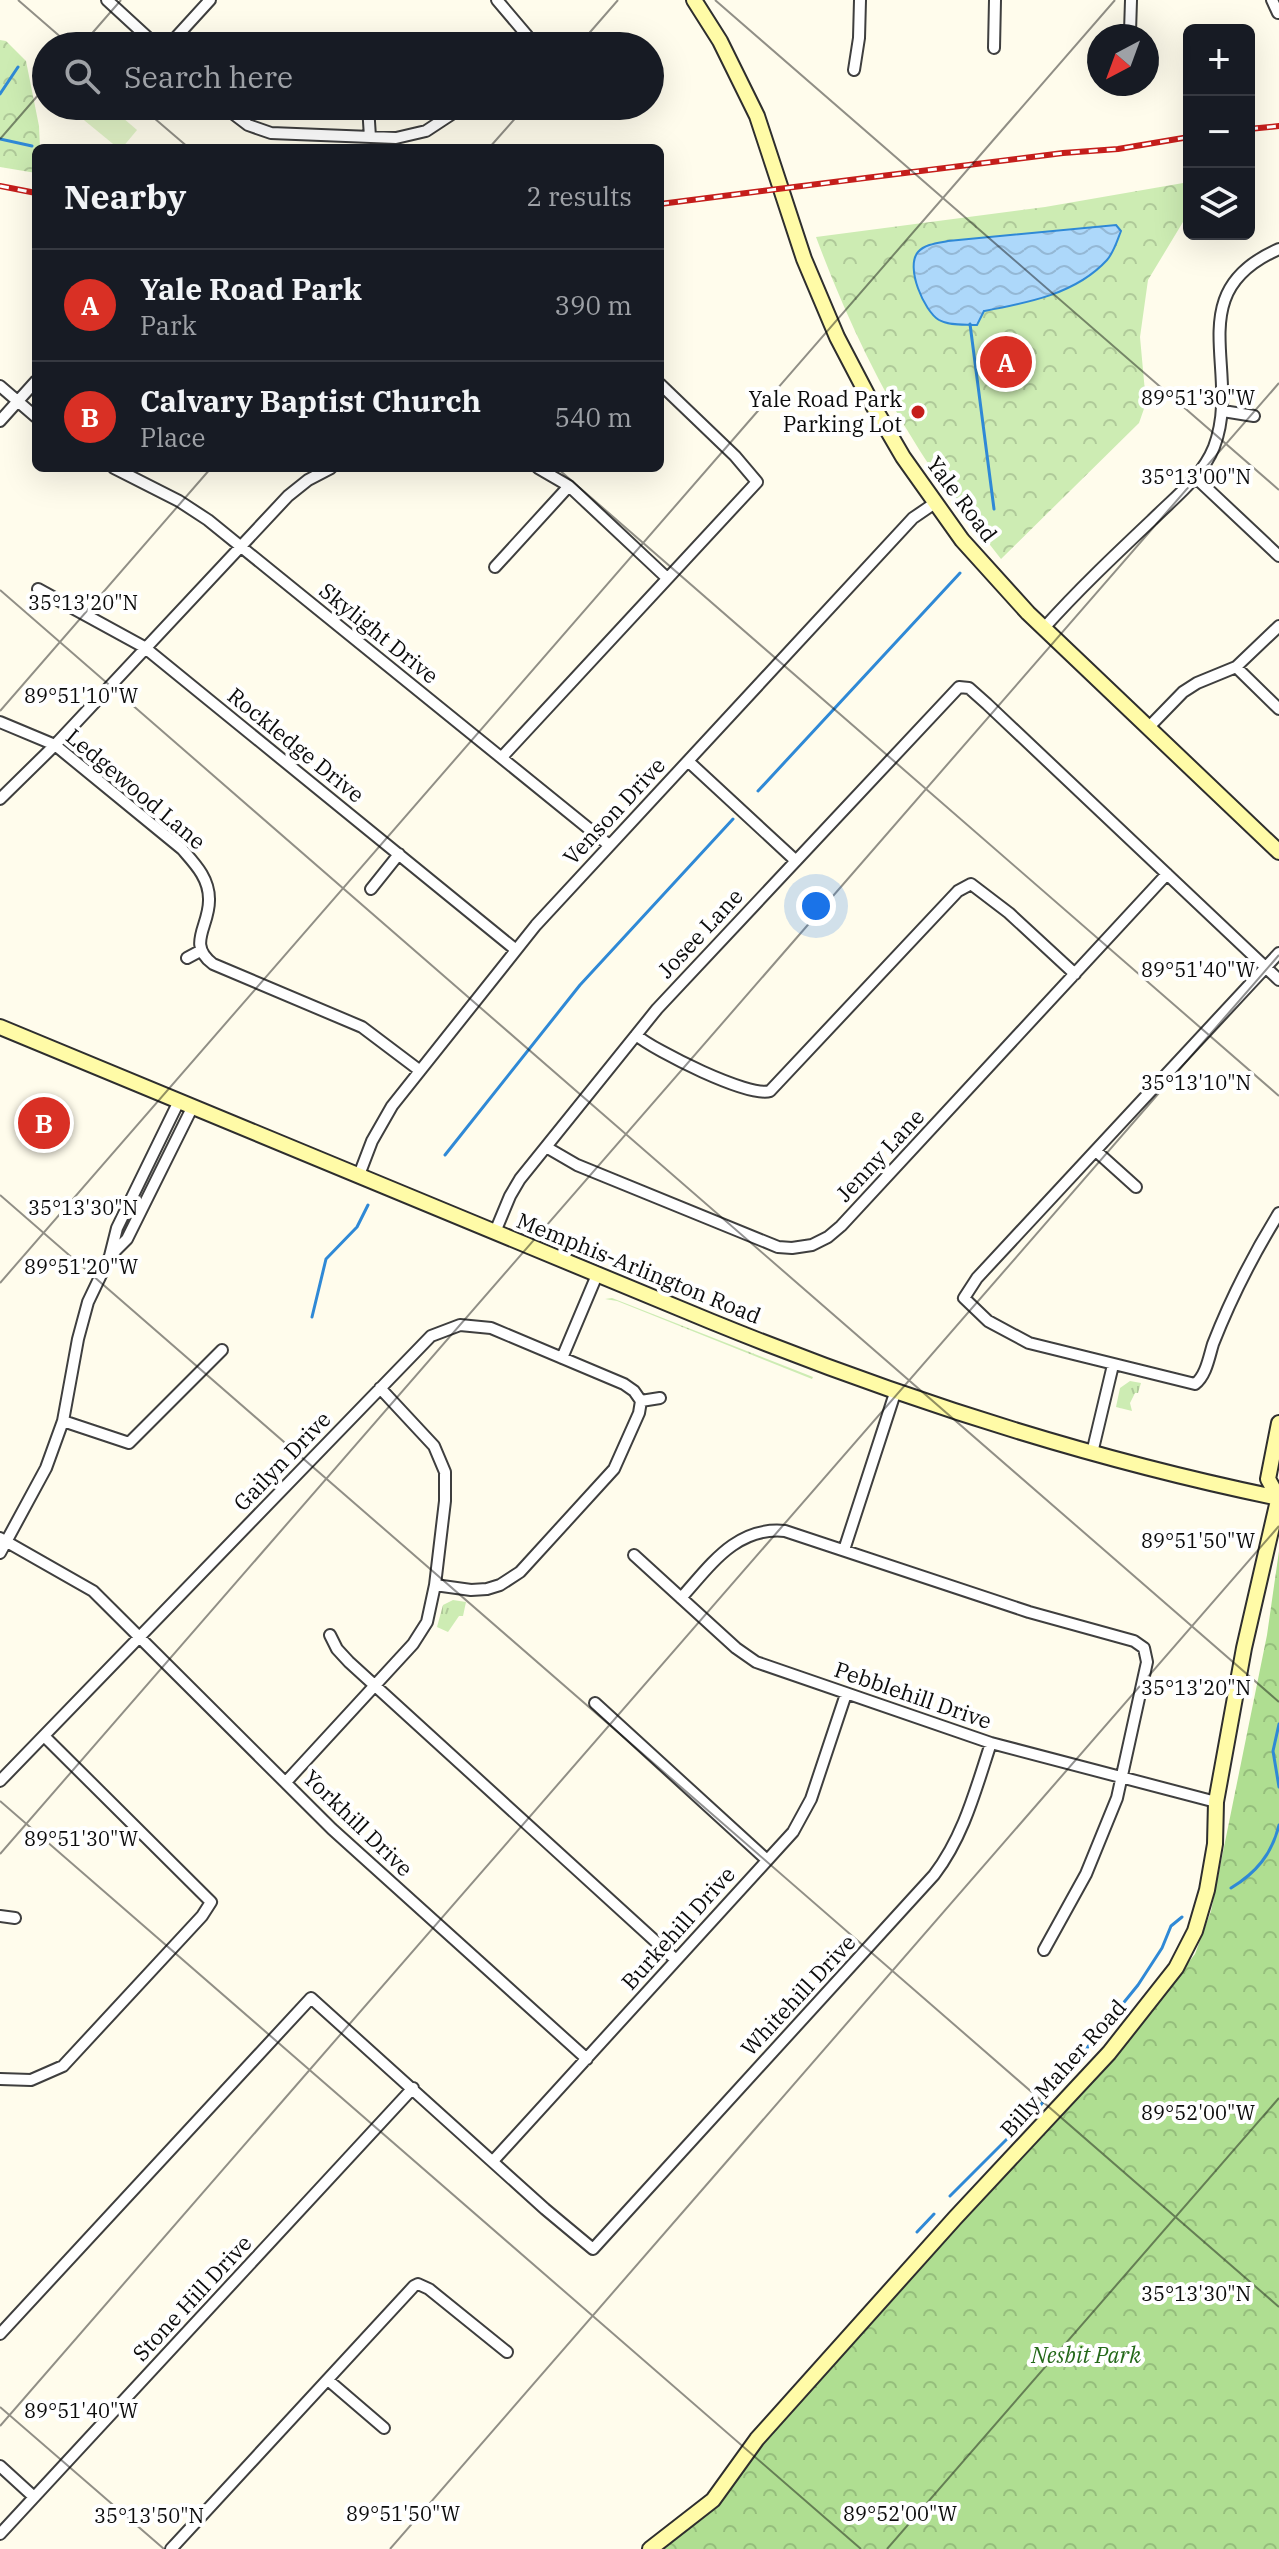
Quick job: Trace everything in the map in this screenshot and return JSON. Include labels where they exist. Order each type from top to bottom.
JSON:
[{"type":"main road","name":"Yale Road","points":[[694,0],[720,41],[757,116],[804,259],[837,337],[879,416],[935,503],[1004,587],[1044,628],[1279,852]]},
{"type":"main road","name":"Memphis-Arlington Road","points":[[0,1027],[747,1336],[896,1390],[1092,1453],[1165,1474],[1279,1497]]},
{"type":"main road","points":[[1279,1423],[1268,1479],[1279,1497]]},
{"type":"main road","name":"Billy Maher Road","points":[[650,2549],[713,2500],[757,2439],[955,2218],[1109,2053],[1165,1986],[1188,1946],[1200,1916],[1211,1870],[1216,1802],[1244,1648],[1279,1497]]},
{"type":"street","points":[[107,0],[142,32]]},
{"type":"street","points":[[181,32],[210,0]]},
{"type":"street","points":[[497,0],[524,32]]},
{"type":"street","points":[[854,70],[860,0]]},
{"type":"street","points":[[994,48],[995,0]]},
{"type":"street","points":[[1130,24],[1131,0]]},
{"type":"street","points":[[1272,0],[1278,13]]},
{"type":"street","points":[[241,120],[267,132],[396,138],[426,131],[443,120]]},
{"type":"street","points":[[369,120],[370,137]]},
{"type":"street","points":[[1044,628],[1195,477],[1213,451],[1223,411],[1218,334],[1223,305],[1245,271],[1279,249]]},
{"type":"street","points":[[0,421],[32,385]]},
{"type":"street","points":[[0,386],[32,413]]},
{"type":"street","points":[[502,757],[757,482],[735,456],[664,388]]},
{"type":"street","points":[[1223,411],[1254,416]]},
{"type":"street","points":[[0,799],[55,745],[294,490],[324,472]]},
{"type":"street","points":[[545,472],[569,486],[667,578]]},
{"type":"street","name":"Skylight Drive","points":[[140,474],[197,512],[609,845]]},
{"type":"street","points":[[1195,477],[1279,556]]},
{"type":"street","points":[[495,567],[569,486]]},
{"type":"street","name":"Venson Drive","points":[[359,1175],[376,1132],[419,1070],[516,950],[609,845],[913,518],[935,503]]},
{"type":"street","name":"Rockledge Drive","points":[[38,589],[144,647],[516,950]]},
{"type":"street","points":[[1148,728],[1189,688],[1236,667],[1279,626]]},
{"type":"street","points":[[1236,667],[1279,709]]},
{"type":"street","name":"Josee Lane","points":[[495,1232],[515,1187],[636,1035],[952,692],[963,686],[987,704],[1167,874]]},
{"type":"street","name":"Ledgewood Lane","points":[[0,722],[55,745],[182,849],[199,867],[209,900],[200,951]]},
{"type":"street","points":[[688,761],[795,860]]},
{"type":"street","points":[[371,889],[399,854]]},
{"type":"street","points":[[1167,874],[1279,980]]},
{"type":"street","name":"Jenny Lane","points":[[546,1147],[577,1165],[756,1240],[792,1248],[824,1240],[841,1226],[1167,874]]},
{"type":"street","points":[[636,1035],[662,1054],[744,1088],[759,1093],[770,1091],[958,891],[971,884],[1009,913],[1075,974]]},
{"type":"street","points":[[187,958],[200,951],[213,964],[362,1027],[419,1070]]},
{"type":"street","points":[[1279,953],[977,1278],[964,1298],[988,1321],[1020,1339],[1195,1384],[1200,1380],[1250,1262],[1279,1213]]},
{"type":"street","points":[[0,1553],[3,1540],[46,1468],[63,1421],[88,1302],[110,1256],[127,1239],[186,1104]]},
{"type":"street","points":[[1096,1151],[1136,1187]]},
{"type":"street","points":[[562,1358],[597,1275]]},
{"type":"street","name":"Gailyn Drive","points":[[0,1781],[426,1340],[454,1326],[491,1328],[624,1384],[641,1401]]},
{"type":"street","points":[[63,1421],[129,1443],[222,1350]]},
{"type":"street","points":[[1092,1453],[1113,1365]]},
{"type":"street","points":[[286,1782],[424,1628],[435,1585],[445,1501],[445,1472],[434,1446],[380,1388]]},
{"type":"street","points":[[844,1550],[896,1390]]},
{"type":"street","points":[[435,1585],[476,1590],[500,1585],[520,1572],[612,1472],[639,1413],[641,1401],[660,1398]]},
{"type":"street","points":[[681,1598],[728,1547],[757,1532],[785,1531],[1029,1612],[1148,1646],[1117,1798],[1086,1874],[1044,1950]]},
{"type":"street","name":"Yorkhill Drive","points":[[3,1540],[93,1591],[332,1829],[587,2059]]},
{"type":"street","name":"Pebblehill Drive","points":[[634,1555],[736,1648],[756,1662],[991,1743],[1216,1802]]},
{"type":"street","points":[[330,1635],[343,1656],[676,1960]]},
{"type":"street","name":"Burkehill Drive","points":[[493,2161],[793,1832],[808,1805],[846,1694]]},
{"type":"street","points":[[595,1703],[767,1860]]},
{"type":"street","points":[[0,2079],[31,2080],[63,2066],[202,1916],[211,1902],[44,1736]]},
{"type":"street","name":"Whitehill Drive","points":[[493,2161],[593,2249],[934,1875],[951,1850],[963,1824],[991,1743]]},
{"type":"street","points":[[0,1916],[15,1918]]},
{"type":"street","points":[[0,2334],[311,1998],[493,2161]]},
{"type":"street","name":"Stone Hill Drive","points":[[0,2534],[413,2088]]},
{"type":"street","points":[[171,2549],[418,2284],[429,2289],[507,2352]]},
{"type":"street","points":[[328,2380],[384,2428]]},
{"type":"street","points":[[0,2466],[34,2497]]},
{"type":"green space","points":[[0,40],[6,41],[26,61],[32,91],[32,120],[38,120],[40,144],[32,144],[32,172],[0,167]]},
{"type":"green space","points":[[84,120],[125,120],[137,130],[125,144],[113,144]]},
{"type":"green space","points":[[1183,183],[1183,222],[1148,280],[1140,337],[1146,403],[1139,423],[1001,559],[939,479],[904,425],[862,347],[816,237],[1045,207]]},
{"type":"green space","points":[[612,1298],[813,1377],[605,1299]]},
{"type":"green space","points":[[1130,1381],[1141,1383],[1130,1403],[1132,1411],[1116,1407],[1120,1388]]},
{"type":"green space","name":"Nesbit Park","points":[[1279,1551],[1279,2549],[646,2549],[705,2507],[1195,1954],[1211,1911],[1267,1635]]},
{"type":"green space","points":[[453,1600],[466,1602],[463,1616],[459,1616],[448,1632],[437,1627],[443,1605]]},
{"type":"water","points":[[1116,225],[1121,231],[1113,250],[1095,272],[1050,295],[984,311],[977,325],[939,320],[922,298],[915,278],[918,252],[932,244]]},
{"type":"waterway","points":[[0,94],[18,67]]},
{"type":"waterway","points":[[0,139],[32,146]]},
{"type":"waterway","points":[[970,324],[994,509]]},
{"type":"waterway","points":[[758,791],[960,573]]},
{"type":"waterway","points":[[445,1155],[580,985],[733,819]]},
{"type":"waterway","points":[[312,1317],[326,1259],[357,1227],[368,1205]]},
{"type":"waterway","points":[[1279,1724],[1273,1751],[1279,1787]]},
{"type":"waterway","points":[[1231,1888],[1262,1862],[1279,1825]]},
{"type":"waterway","points":[[950,2196],[1039,2107],[1138,1985],[1162,1948],[1171,1926],[1182,1917]]},
{"type":"waterway","points":[[917,2232],[934,2214]]},
{"type":"railway","points":[[1255,128],[1279,126]]},
{"type":"railway","points":[[664,203],[1063,153],[1118,149],[1183,138]]},
{"type":"railway","points":[[0,186],[32,192]]},
{"type":"place","name":"Yale Road Park","points":[[1006,362]]},
{"type":"place","name":"Yale Road Park Parking Lot","points":[[918,412]]},
{"type":"place","name":"Calvary Baptist Church","points":[[44,1123]]}]
